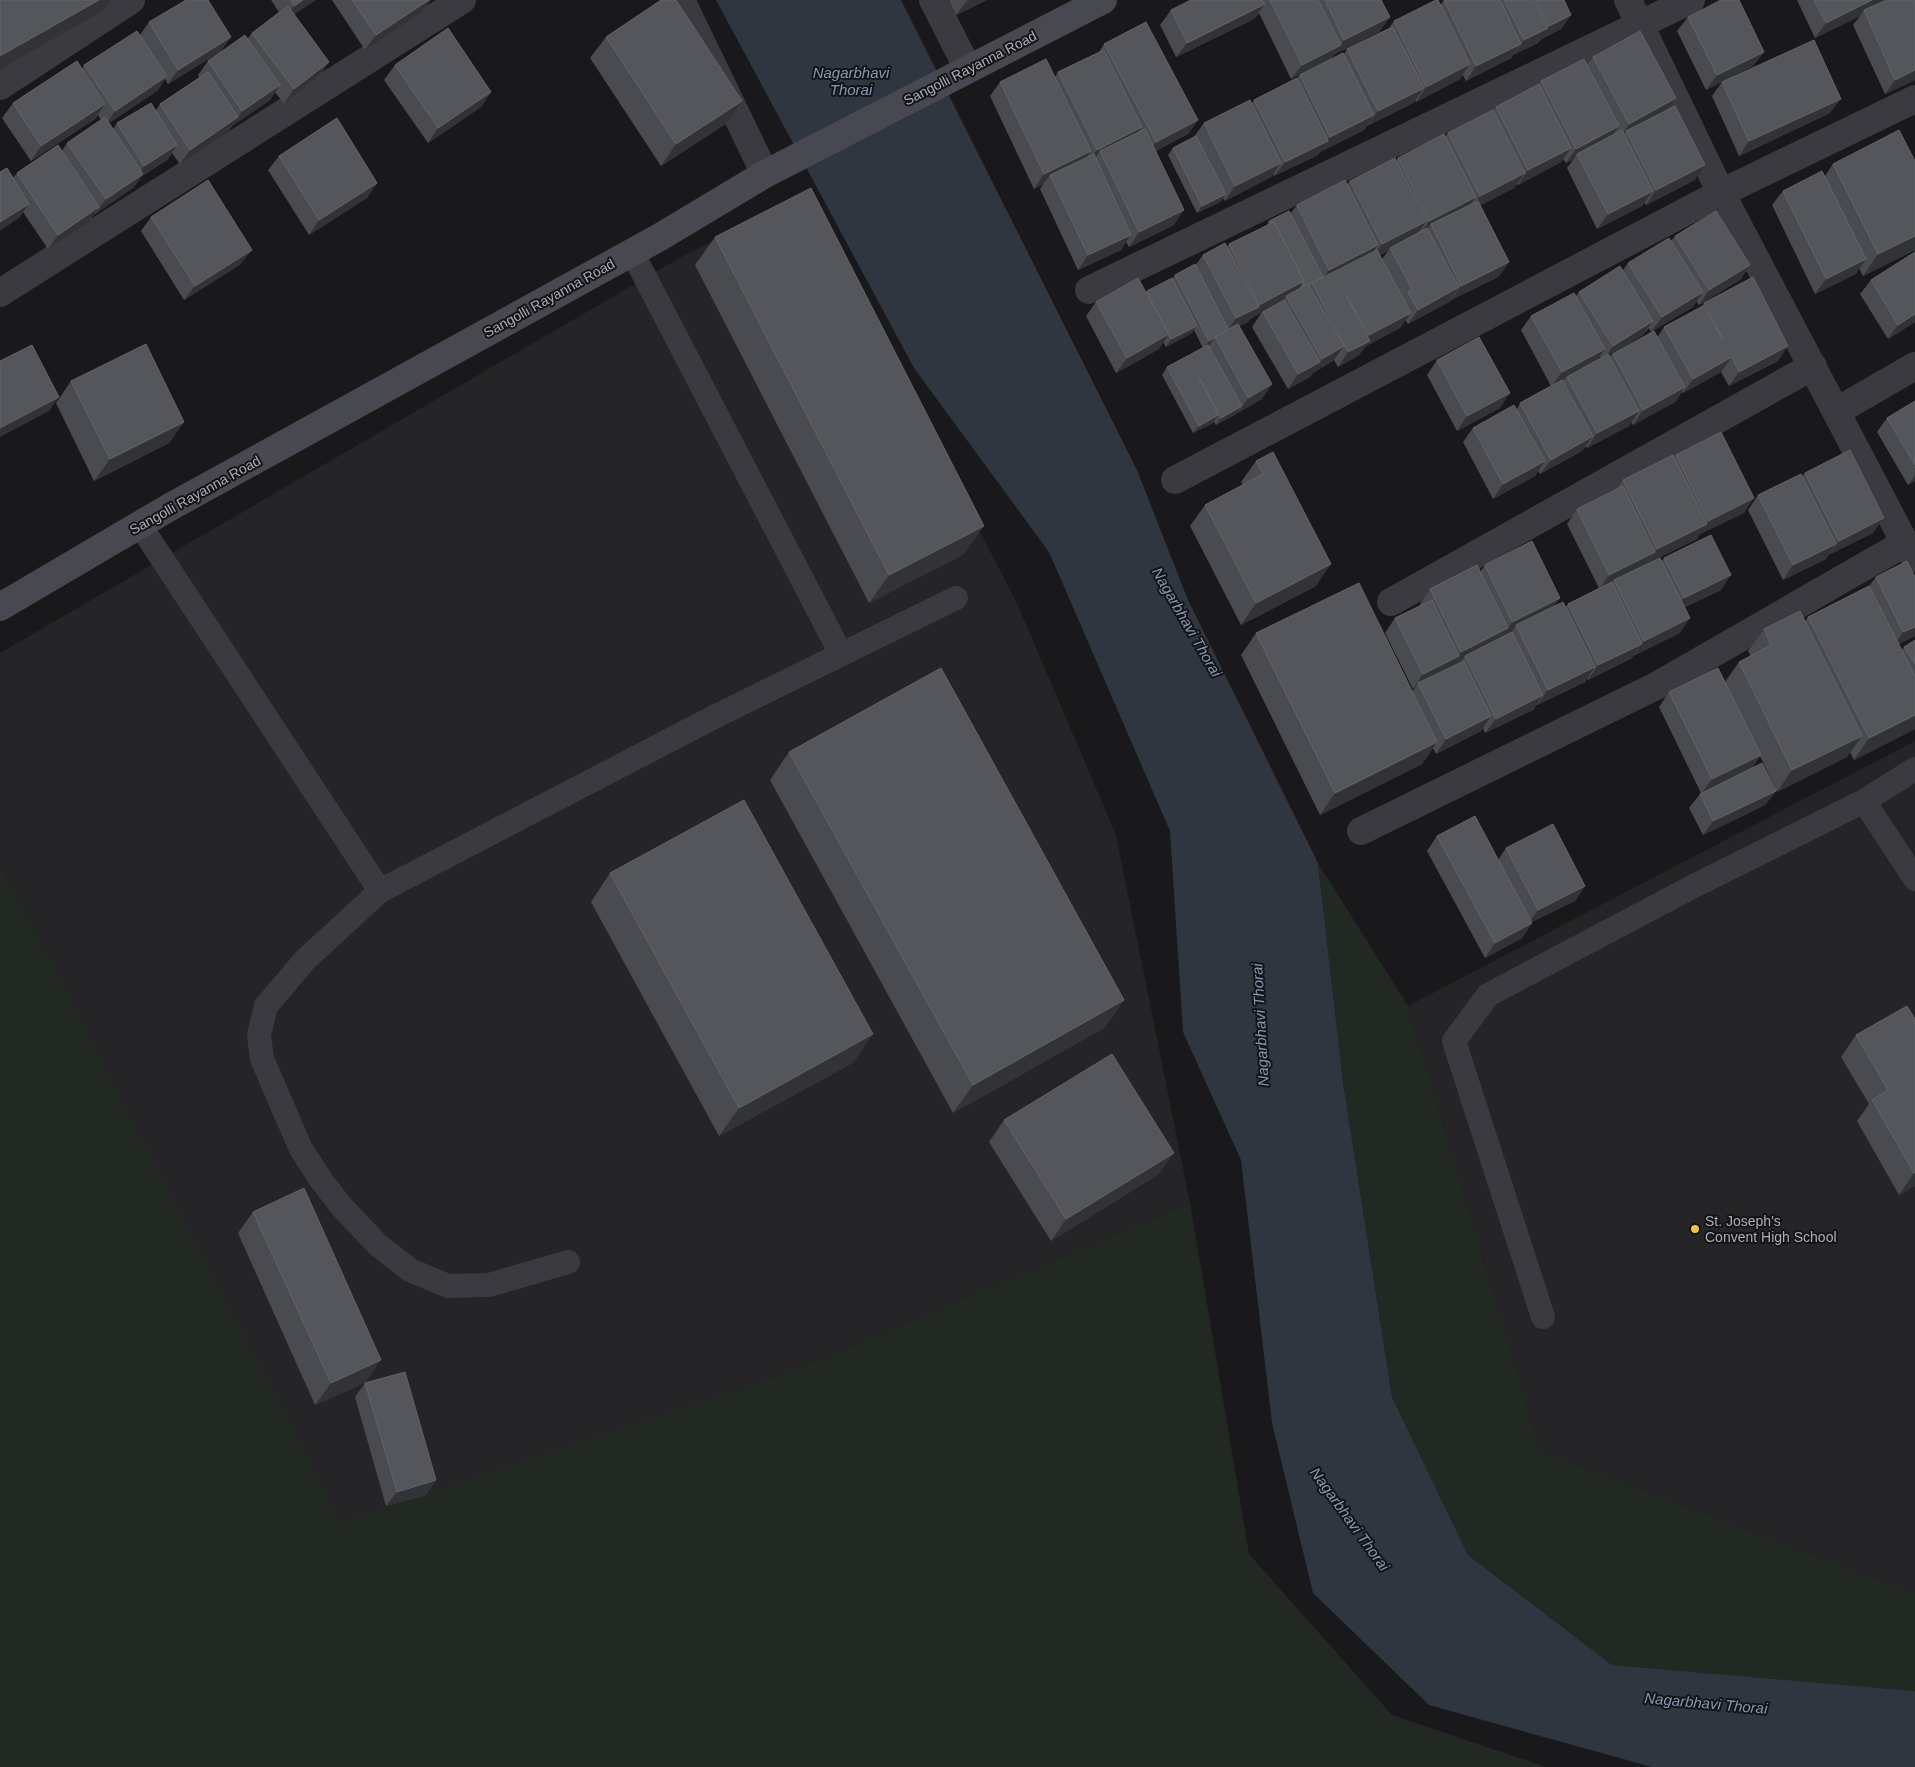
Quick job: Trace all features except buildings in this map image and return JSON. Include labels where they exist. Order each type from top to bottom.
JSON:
[{"type":"street","points":[[0,86],[131,0]]},
{"type":"street","points":[[0,293],[462,0]]},
{"type":"street","points":[[681,0],[765,174]]},
{"type":"street","points":[[933,0],[959,73]]},
{"type":"street","name":"Sangolli Rayanna Road","points":[[0,607],[140,525],[632,252],[765,174],[1103,0]]},
{"type":"street","points":[[1090,290],[1634,12],[1691,0]]},
{"type":"street","points":[[1361,831],[1658,685],[1910,550],[1721,193],[1634,12]]},
{"type":"street","points":[[1175,480],[1721,193],[1915,99]]},
{"type":"street","points":[[1391,602],[1813,366]]},
{"type":"street","points":[[1837,411],[1915,366]]},
{"type":"lane","points":[[632,252],[841,654]]},
{"type":"lane","points":[[140,525],[380,891]]},
{"type":"lane","points":[[568,1262],[489,1285],[448,1286],[410,1270],[378,1245],[342,1207],[320,1180],[301,1149],[262,1059],[259,1035],[266,1006],[305,960],[380,891],[716,716],[956,598]]},
{"type":"lane","points":[[1543,1317],[1454,1041],[1488,995],[1692,887],[1864,801],[1915,769]]},
{"type":"lane","points":[[1864,801],[1915,879]]},
{"type":"shaded area","points":[[805,195],[1016,601],[1116,835],[1190,1203],[799,1368],[340,1523],[0,863],[0,653],[683,256]]},
{"type":"shaded area","name":"St. Joseph's Convent High School","points":[[1915,741],[1915,1593],[1541,1451],[1408,1006]]},
{"type":"shaded area","points":[[0,863],[340,1522],[799,1368],[1190,1203],[1249,1554],[1392,1715],[1546,1767],[0,1767]]},
{"type":"shaded area","points":[[1318,863],[1408,1006],[1541,1451],[1915,1593],[1915,1691],[1612,1665],[1468,1555],[1392,1397],[1343,1082]]},
{"type":"water","name":"Nagarbhavi Thorai","points":[[716,0],[901,0],[1137,470],[1188,600],[1318,863],[1343,1082],[1392,1397],[1468,1555],[1612,1665],[1915,1691],[1915,1767],[1652,1767],[1429,1705],[1313,1593],[1272,1423],[1241,1160],[1183,1032],[1170,831],[1049,552],[914,368]]},
{"type":"place","name":"St. Joseph's Convent High School","points":[[1695,1229]]}]
